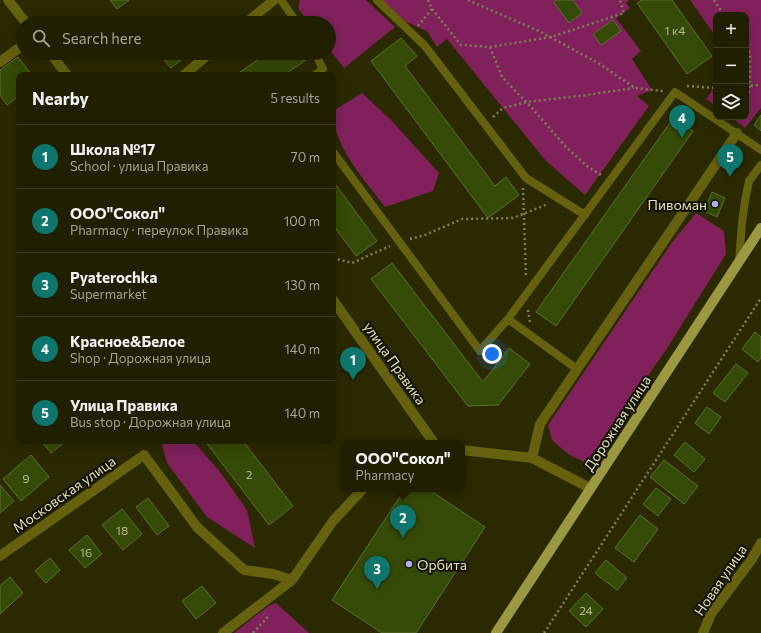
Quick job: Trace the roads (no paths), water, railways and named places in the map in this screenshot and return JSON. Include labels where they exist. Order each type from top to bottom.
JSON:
[{"type":"main road","name":"Дорожная улица","points":[[496,633],[761,228]]},
{"type":"street","points":[[8,0],[21,16]]},
{"type":"street","points":[[255,16],[274,0]]},
{"type":"street","points":[[0,62],[16,50]]},
{"type":"street","points":[[55,60],[65,72]]},
{"type":"street","points":[[188,72],[202,60]]},
{"type":"street","points":[[532,458],[540,424],[737,133]]},
{"type":"street","name":"улица Правика","points":[[336,304],[432,440]]},
{"type":"street","points":[[465,450],[532,458],[590,488]]},
{"type":"street","name":"Московская улица","points":[[0,556],[144,455],[197,527],[244,570],[274,574],[292,580]]},
{"type":"street","points":[[223,633],[292,580],[333,521],[360,492]]},
{"type":"street","name":"Новая улица","points":[[703,633],[711,614],[752,559],[761,543]]},
{"type":"lane","points":[[281,0],[292,16]]},
{"type":"lane","points":[[377,0],[425,46],[526,178],[585,215]]},
{"type":"lane","points":[[318,60],[323,69],[319,72]]},
{"type":"lane","points":[[336,156],[480,351],[508,319],[527,294],[675,92],[761,150]]},
{"type":"lane","points":[[739,262],[745,201],[749,181],[761,165]]},
{"type":"lane","points":[[508,319],[577,369]]},
{"type":"place","name":"Красное&Белое","points":[[682,138]]},
{"type":"place","name":"Улица Правика","points":[[730,177]]},
{"type":"place","name":"Пивоман","points":[[715,204]]},
{"type":"place","name":"Школа №17","points":[[353,380]]},
{"type":"place","name":"ООО\"Сокол\"","points":[[403,538]]},
{"type":"place","name":"Орбита","points":[[409,564]]},
{"type":"place","name":"Pyaterochka","points":[[377,589]]}]
